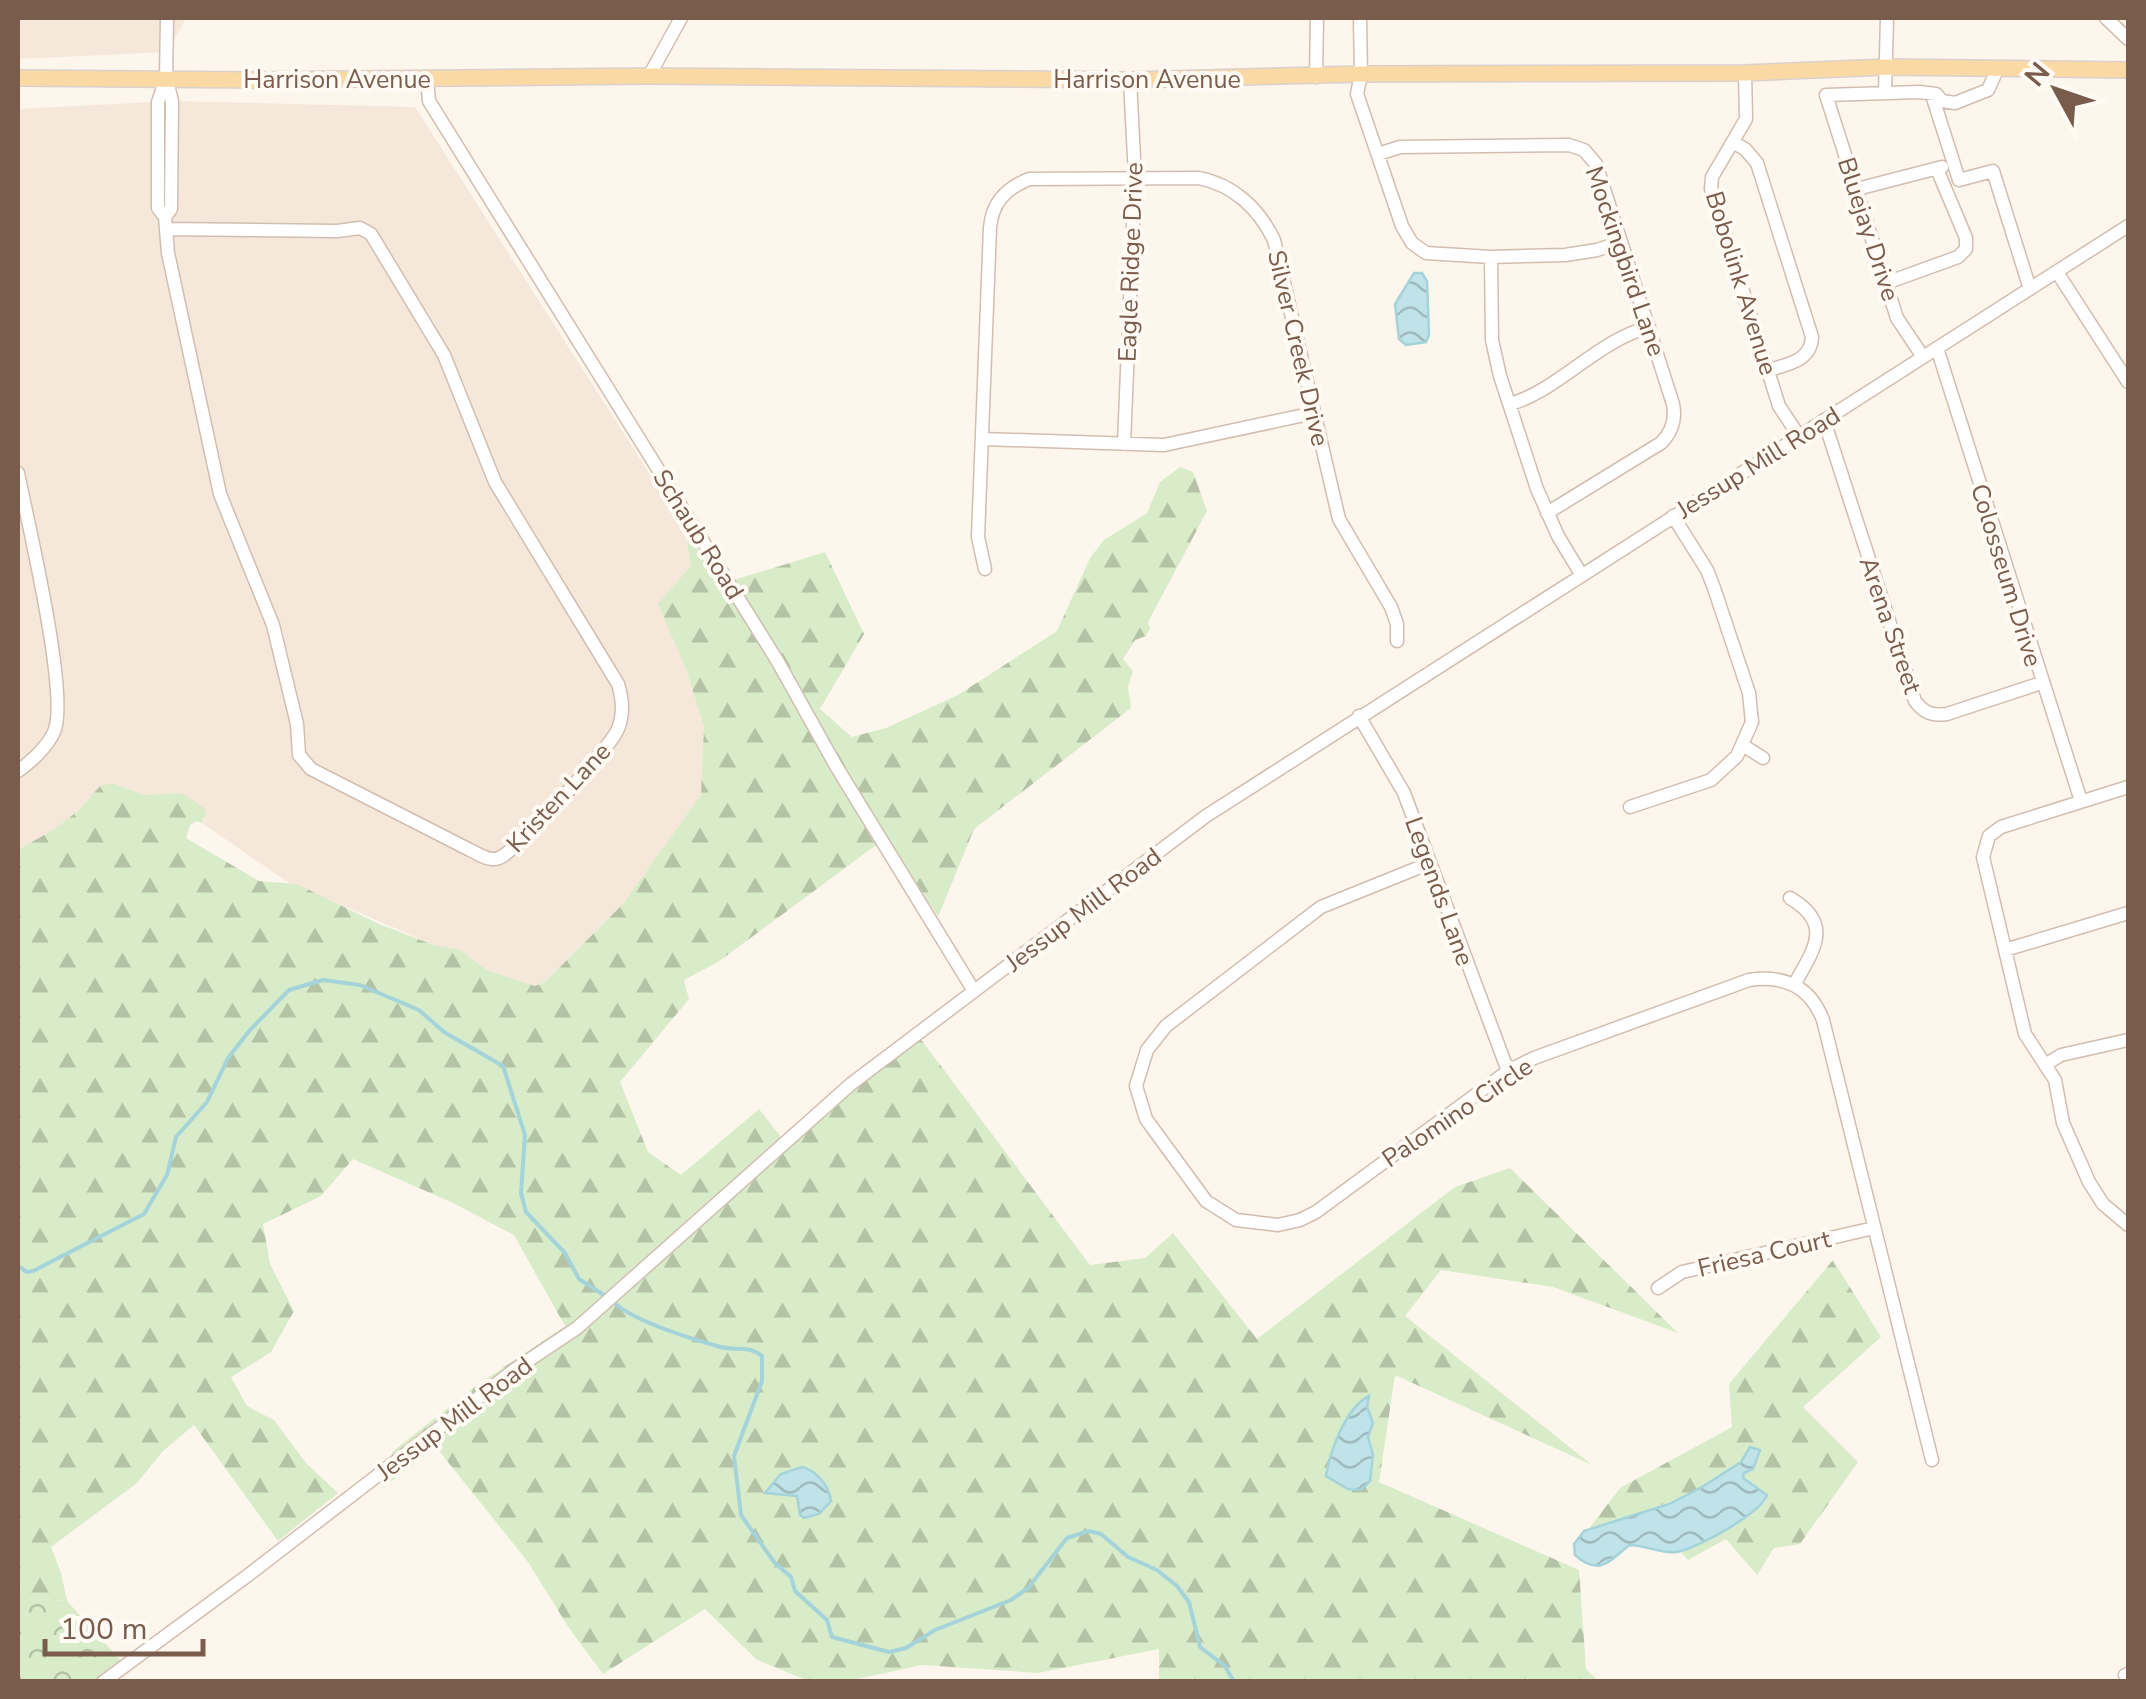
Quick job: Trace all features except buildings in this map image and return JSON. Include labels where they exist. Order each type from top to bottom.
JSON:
[{"type":"main road","name":"Harrison Avenue","points":[[18,78],[649,76],[1130,80],[1887,67],[2128,70]]},
{"type":"street","name":"Kristen Lane","points":[[165,223],[366,230],[444,356],[491,476],[618,684],[622,699],[620,724],[611,741],[530,832],[501,858],[484,857],[311,769],[300,758],[297,724],[273,625],[220,494],[209,453],[168,254],[165,223],[171,209],[172,101],[166,79],[167,18]]},
{"type":"street","points":[[649,76],[681,18]]},
{"type":"street","points":[[1316,76],[1317,18]]},
{"type":"street","points":[[1360,18],[1361,74],[1357,94],[1402,226],[1412,243],[1434,256],[1491,258],[1583,253],[1621,242]]},
{"type":"street","points":[[1887,18],[1886,93],[1919,92],[1954,102],[1979,96],[1993,83],[1997,70]]},
{"type":"street","points":[[2106,18],[2128,39]]},
{"type":"street","name":"Bobolink Avenue","points":[[1745,72],[1748,111],[1712,178],[1711,189],[1779,406],[1798,436]]},
{"type":"street","name":"Schaub Road","points":[[427,78],[429,101],[769,647],[836,766],[974,991]]},
{"type":"street","name":"Eagle Ridge Drive","points":[[1124,444],[1135,178],[1130,80]]},
{"type":"street","name":"Bluejay Drive","points":[[1886,93],[1826,95],[1902,328],[1923,357]]},
{"type":"street","points":[[1932,95],[1960,180]]},
{"type":"street","points":[[1734,143],[1752,156],[1762,177],[1812,337],[1809,352],[1803,358],[1768,370]]},
{"type":"street","name":"Mockingbird Lane","points":[[1378,154],[1400,147],[1579,147],[1596,164],[1674,409],[1670,432],[1656,446],[1548,513]]},
{"type":"street","points":[[1857,189],[1954,164]]},
{"type":"street","points":[[1886,283],[1958,256],[1966,249],[1966,238],[1937,168]]},
{"type":"street","points":[[1944,186],[1992,171],[2030,289]]},
{"type":"street","name":"Silver Creek Drive","points":[[985,569],[978,536],[990,228],[991,214],[998,201],[1015,185],[1029,179],[1212,181],[1245,200],[1274,240],[1339,519],[1390,607],[1398,624],[1397,640]]},
{"type":"street","name":"Jessup Mill Road","points":[[104,1682],[516,1368],[594,1315],[816,1114],[1206,816],[2128,226]]},
{"type":"street","points":[[1491,258],[1492,340],[1510,404],[1548,513],[1581,574]]},
{"type":"street","points":[[2057,272],[2128,382]]},
{"type":"street","points":[[1510,404],[1528,397],[1628,334],[1649,327]]},
{"type":"street","name":"Colosseum Drive","points":[[1936,348],[2081,801]]},
{"type":"street","points":[[983,439],[1182,444],[1314,413]]},
{"type":"street","name":"Arena Street","points":[[1824,420],[1915,701],[1922,710],[1947,714],[2041,683]]},
{"type":"street","points":[[18,473],[59,703],[54,732],[32,761],[18,771]]},
{"type":"street","points":[[1630,807],[1711,780],[1744,746],[1752,722],[1749,693],[1706,570],[1673,516]]},
{"type":"street","name":"Legends Lane","points":[[1360,716],[1404,793],[1508,1072]]},
{"type":"street","points":[[1744,746],[1764,758]]},
{"type":"street","points":[[2128,787],[2011,822],[1989,836],[1982,857],[2025,1034],[2055,1080],[2063,1123],[2088,1182],[2103,1204],[2128,1225]]},
{"type":"street","name":"Palomino Circle","points":[[1430,863],[1320,907],[1152,1041],[1136,1086],[1152,1130],[1206,1201],[1236,1220],[1278,1225],[1316,1212],[1508,1072],[1550,1052],[1749,980],[1774,978],[1794,985]]},
{"type":"street","points":[[1790,898],[1810,912],[1816,928],[1813,951],[1794,985],[1808,995],[1823,1020],[1932,1460]]},
{"type":"street","points":[[2005,950],[2128,913]]},
{"type":"street","points":[[2045,1065],[2072,1052],[2128,1040]]},
{"type":"street","name":"Friesa Court","points":[[1658,1288],[1682,1272],[1874,1228]]},
{"type":"shaded area","points":[[18,18],[186,18],[167,52],[18,59]]},
{"type":"shaded area","points":[[172,101],[415,107],[690,537],[685,666],[704,727],[702,795],[622,905],[545,982],[535,986],[487,970],[461,950],[434,945],[286,881],[202,823],[205,819],[182,793],[145,795],[112,783],[100,786],[56,828],[18,850],[18,109]]},
{"type":"green space","points":[[1180,467],[1193,472],[1207,511],[1148,622],[1146,636],[1135,640],[1123,659],[1133,671],[1128,687],[1131,708],[974,829],[938,917],[887,837],[718,962],[684,980],[689,999],[620,1082],[648,1152],[681,1175],[759,1109],[784,1141],[917,1034],[1090,1265],[1145,1258],[1173,1233],[1257,1339],[1455,1187],[1510,1168],[1678,1333],[1553,1287],[1441,1270],[1405,1316],[1592,1465],[1395,1375],[1379,1482],[1579,1570],[1586,1669],[1598,1681],[1159,1681],[1159,1649],[1038,1673],[922,1665],[848,1681],[809,1681],[757,1660],[705,1609],[603,1674],[528,1562],[436,1447],[384,1487],[382,1484],[398,1470],[392,1452],[473,1388],[565,1326],[514,1235],[353,1159],[321,1196],[263,1224],[270,1264],[294,1311],[271,1352],[231,1377],[247,1406],[274,1420],[306,1463],[338,1493],[278,1541],[194,1425],[163,1451],[137,1483],[51,1547],[67,1601],[24,1598],[18,1587],[18,850],[56,828],[100,786],[112,783],[145,795],[182,793],[204,808],[206,814],[202,823],[190,825],[186,838],[259,881],[297,884],[379,924],[434,945],[461,950],[487,970],[535,986],[545,982],[622,905],[701,795],[704,727],[685,666],[658,604],[691,566],[687,543],[690,537],[722,587],[825,552],[864,634],[820,709],[852,737],[886,728],[958,695],[1057,631],[1090,558],[1104,540],[1147,513],[1160,482]]},
{"type":"green space","points":[[1833,1260],[1881,1337],[1803,1407],[1858,1462],[1800,1544],[1774,1548],[1757,1575],[1726,1539],[1688,1560],[1681,1552],[1750,1516],[1766,1502],[1766,1493],[1743,1478],[1748,1450],[1721,1477],[1700,1489],[1588,1530],[1620,1488],[1732,1427],[1729,1384]]},
{"type":"green space","points":[[18,1587],[24,1598],[67,1601],[124,1664],[99,1681],[18,1681]]},
{"type":"water","points":[[1414,273],[1422,273],[1427,281],[1429,335],[1426,342],[1406,345],[1399,339],[1395,304]]},
{"type":"water","points":[[1369,1396],[1367,1407],[1373,1423],[1368,1437],[1373,1455],[1370,1481],[1361,1490],[1348,1489],[1326,1476],[1328,1466],[1346,1420]]},
{"type":"water","points":[[1750,1447],[1760,1450],[1753,1469],[1744,1473],[1743,1478],[1767,1495],[1754,1511],[1727,1529],[1676,1552],[1630,1545],[1599,1566],[1575,1555],[1574,1544],[1584,1531],[1669,1504],[1741,1462]]},
{"type":"water","points":[[802,1467],[821,1480],[831,1501],[819,1514],[804,1518],[797,1496],[765,1493],[781,1474]]},
{"type":"waterway","points":[[18,1266],[33,1271],[144,1214],[167,1175],[176,1137],[207,1102],[228,1058],[289,990],[323,980],[360,985],[419,1010],[444,1032],[503,1066],[525,1135],[521,1193],[526,1212],[565,1253],[579,1279],[607,1297]]},
{"type":"waterway","points":[[614,1303],[678,1334],[723,1348],[751,1350],[762,1356],[762,1381],[734,1456],[741,1515],[774,1562],[791,1577],[795,1591],[827,1620],[832,1637],[889,1652],[906,1648],[935,1630],[1011,1600],[1028,1588],[1067,1538],[1089,1531],[1101,1534],[1128,1557],[1157,1570],[1177,1586],[1189,1602],[1200,1647],[1225,1666],[1234,1682]]}]
